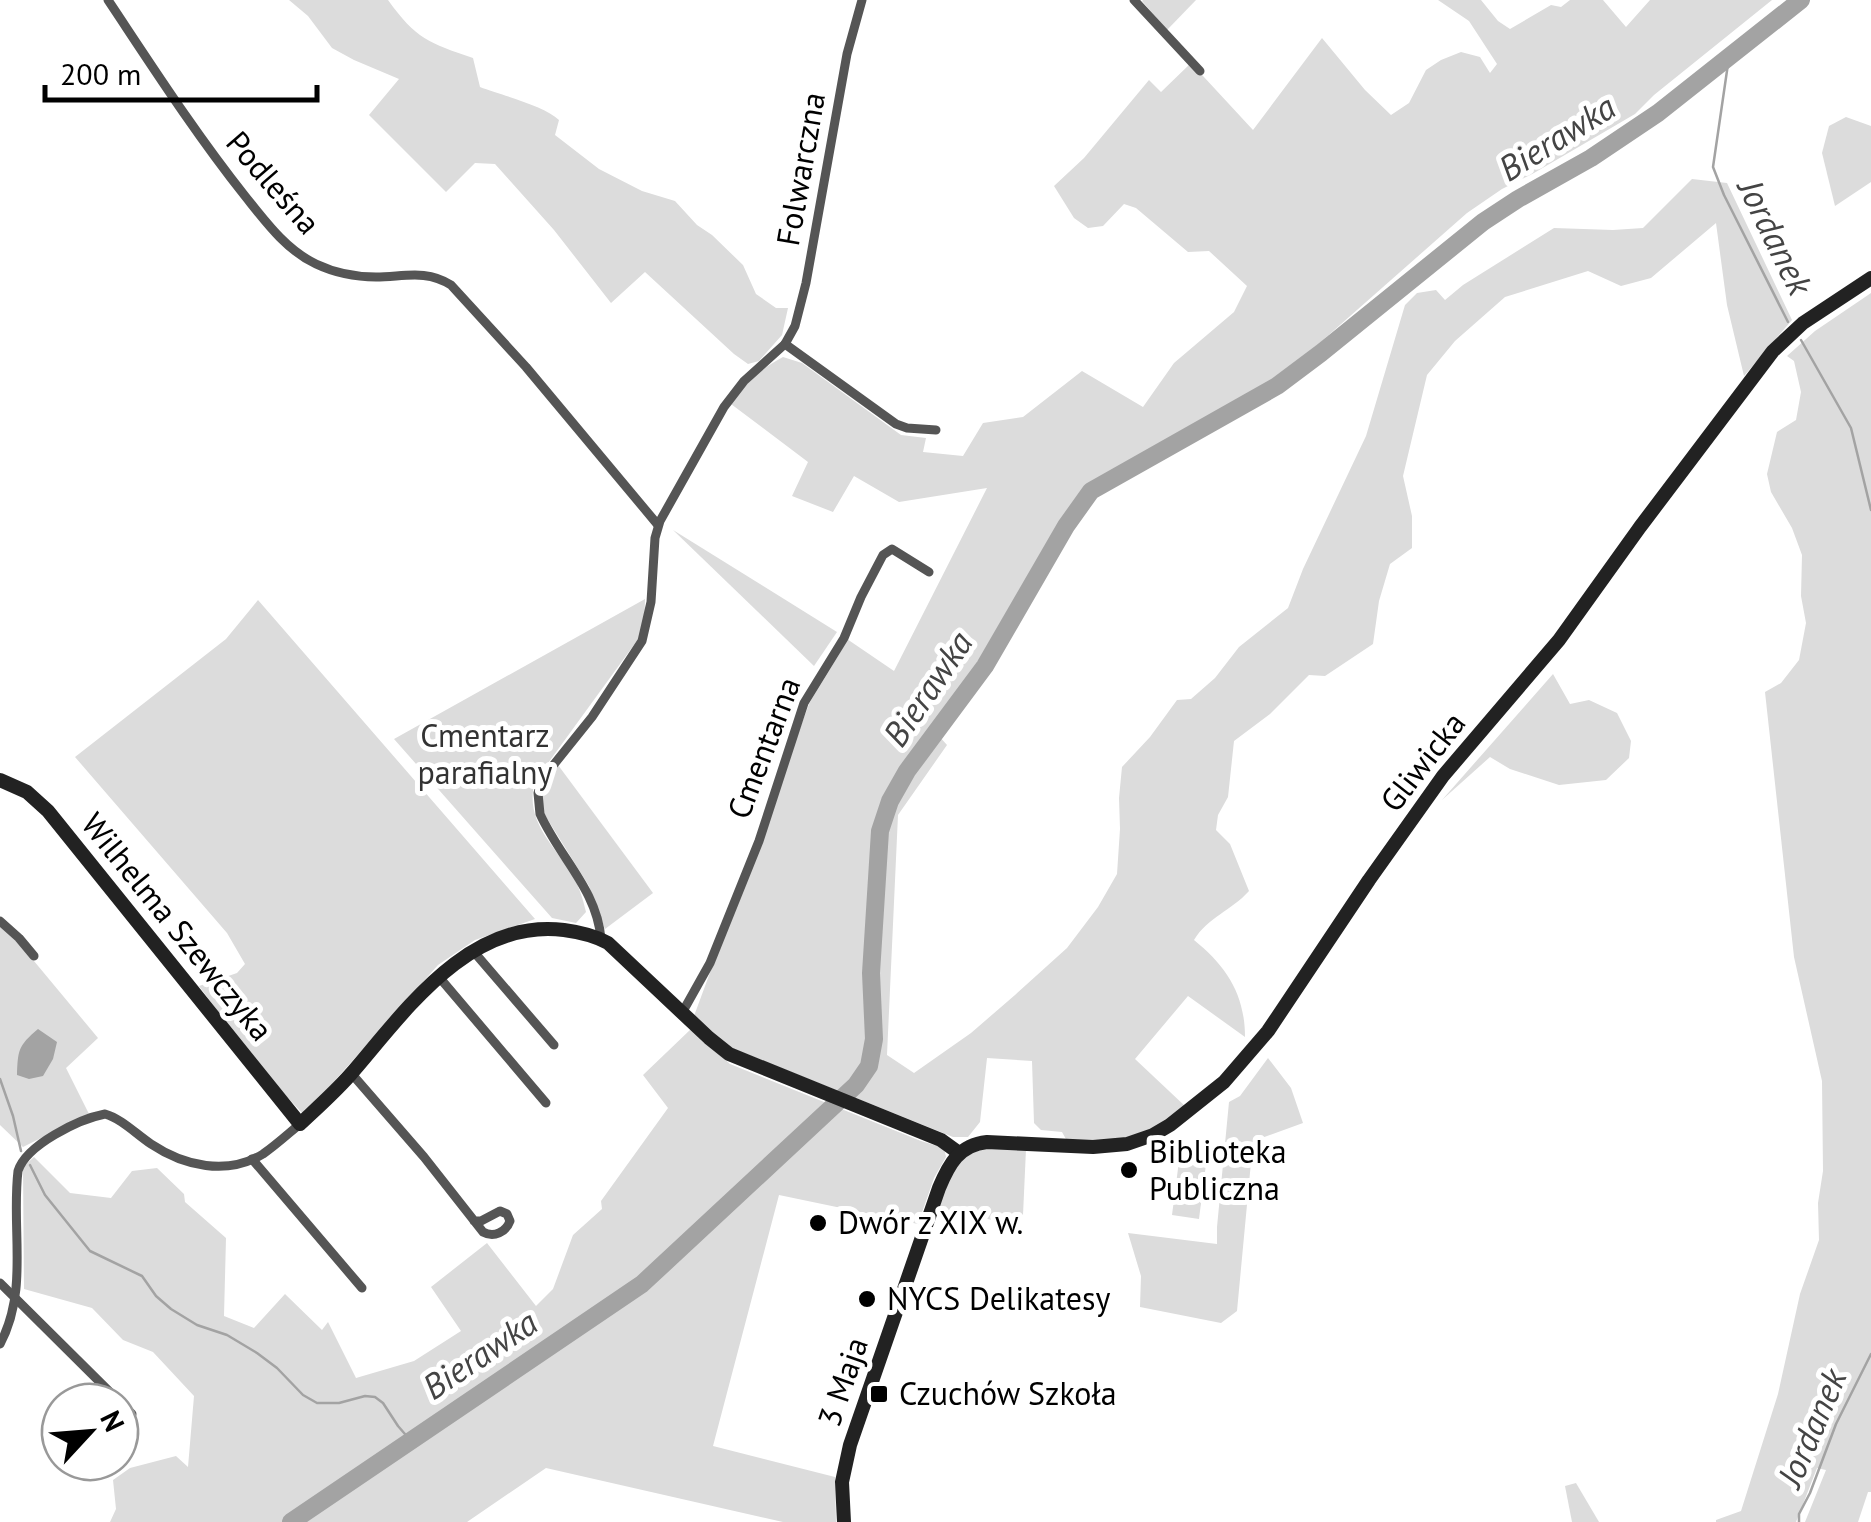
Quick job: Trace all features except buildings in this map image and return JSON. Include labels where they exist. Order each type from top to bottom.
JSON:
[{"type":"main road","name":"Gliwicka","points":[[959,1153],[987,1142],[1093,1148],[1128,1144],[1178,1120],[1224,1082],[1268,1031],[1443,776],[1559,640],[1772,351],[1803,322],[1871,278]]},
{"type":"main road","name":"Wilhelma Szewczyka","points":[[0,780],[27,792],[48,811],[300,1124]]},
{"type":"main road","points":[[300,1124],[351,1073],[408,1005],[474,952],[533,930],[571,931],[602,939],[612,946],[729,1054],[946,1142],[959,1153]]},
{"type":"main road","name":"3 Maja","points":[[844,1522],[842,1482],[853,1435],[939,1188],[959,1153]]},
{"type":"street","name":"Podleśna","points":[[108,0],[206,144],[281,239],[308,260],[347,274],[425,274],[447,283],[526,367],[658,525]]},
{"type":"street","name":"Folwarczna","points":[[602,939],[588,894],[542,820],[538,793],[543,778],[588,723],[642,641],[652,602],[658,525],[724,407],[744,382],[785,344],[795,326],[844,68],[862,0]]},
{"type":"street","points":[[1134,0],[1200,71]]},
{"type":"street","points":[[785,344],[896,424],[936,430]]},
{"type":"street","name":"Cmentarna","points":[[682,1013],[710,963],[759,841],[804,703],[844,638],[883,555],[892,549],[929,572]]},
{"type":"street","points":[[0,921],[34,956]]},
{"type":"street","points":[[474,952],[554,1045]]},
{"type":"street","points":[[439,977],[546,1103]]},
{"type":"street","points":[[351,1073],[474,1221]]},
{"type":"street","points":[[0,1344],[7,1330],[18,1263],[17,1178],[21,1162],[32,1150],[97,1115],[108,1114],[155,1147],[189,1162],[224,1166],[252,1160],[300,1124]]},
{"type":"street","points":[[252,1160],[362,1288]]},
{"type":"street","points":[[0,1283],[100,1382]]},
{"type":"green space","points":[[289,0],[388,0],[424,38],[473,58],[480,87],[552,115],[559,120],[555,135],[599,169],[642,191],[675,201],[743,265],[756,294],[776,308],[788,308],[782,335],[759,361],[748,364],[645,272],[611,303],[554,230],[495,164],[475,163],[446,192],[369,115],[399,79],[332,48],[308,16]]},
{"type":"green space","points":[[1143,0],[1196,0],[1167,30]]},
{"type":"green space","points":[[1438,0],[1481,0],[1510,29],[1551,5],[1561,7],[1570,0],[1603,0],[1626,27],[1650,0],[1772,0],[1635,114],[1467,213],[1281,377],[1102,480],[1059,522],[969,677],[931,727],[947,745],[898,815],[887,1055],[914,1073],[971,1033],[1015,995],[1067,948],[1098,907],[1117,874],[1122,767],[1177,700],[1191,699],[1215,678],[1239,647],[1288,608],[1366,436],[1405,305],[1417,293],[1436,290],[1445,300],[1554,228],[1643,228],[1692,179],[1727,183],[1792,320],[1744,376],[1727,305],[1716,223],[1651,278],[1621,286],[1588,271],[1505,297],[1455,341],[1427,375],[1403,476],[1412,516],[1412,548],[1390,564],[1379,601],[1373,644],[1325,676],[1309,675],[1270,714],[1234,741],[1228,797],[1218,815],[1216,830],[1230,844],[1249,891],[1206,925],[1194,940],[1232,982],[1242,1007],[1245,1037],[1188,996],[1135,1059],[1186,1107],[1151,1130],[1122,1140],[1067,1141],[1062,1132],[1041,1130],[1034,1123],[1032,1061],[987,1058],[980,1122],[968,1137],[953,1137],[729,1047],[694,1016],[809,704],[847,639],[894,671],[987,488],[899,502],[854,476],[833,512],[792,496],[808,462],[731,404],[754,377],[783,357],[802,363],[901,435],[926,438],[923,452],[963,456],[983,423],[1023,417],[1082,371],[1143,407],[1174,363],[1234,312],[1247,286],[1209,251],[1188,252],[1136,208],[1124,204],[1103,226],[1088,228],[1074,218],[1054,186],[1084,158],[1149,80],[1161,92],[1191,63],[1253,130],[1322,38],[1391,115],[1409,103],[1426,70],[1441,60],[1461,52],[1480,57],[1490,73],[1497,64],[1469,21]]},
{"type":"green space","points":[[1846,117],[1871,126],[1871,182],[1835,206],[1822,153],[1829,126]]},
{"type":"green space","points":[[1871,293],[1871,1492],[1858,1522],[1805,1522],[1826,1470],[1817,1468],[1796,1522],[1716,1522],[1741,1511],[1778,1394],[1800,1294],[1819,1240],[1818,1203],[1823,1171],[1822,1081],[1794,957],[1765,692],[1781,683],[1799,660],[1806,623],[1801,596],[1802,555],[1771,492],[1767,474],[1777,432],[1796,420],[1801,392],[1794,361],[1787,356],[1815,331]]},
{"type":"green space","points":[[673,530],[837,632],[814,666]]},
{"type":"green space","name":"Cmentarz parafialny","points":[[645,599],[644,631],[535,781],[533,808],[537,820],[574,879],[586,912],[576,923],[552,918],[394,739]]},
{"type":"green space","points":[[258,600],[535,919],[475,940],[438,965],[304,1115],[261,1069],[199,986],[237,973],[245,964],[227,933],[75,757],[226,639]]},
{"type":"green space","points":[[1553,674],[1570,704],[1589,700],[1617,713],[1631,741],[1629,758],[1606,780],[1559,785],[1510,769],[1490,757],[1442,800]]},
{"type":"green space","points":[[558,765],[653,893],[605,929],[589,886],[543,812],[541,792]]},
{"type":"green space","points":[[4,925],[98,1038],[66,1068],[89,1114],[23,1147],[0,1125],[0,927]]},
{"type":"green space","points":[[691,1029],[730,1064],[944,1148],[946,1157],[918,1224],[779,1195],[713,1446],[835,1477],[836,1522],[783,1522],[546,1468],[467,1522],[110,1522],[116,1509],[113,1482],[140,1482],[140,1465],[176,1456],[188,1467],[194,1396],[153,1352],[123,1340],[92,1308],[24,1289],[23,1167],[34,1157],[70,1193],[111,1198],[132,1171],[157,1168],[184,1194],[185,1202],[226,1238],[224,1316],[254,1328],[285,1294],[322,1330],[328,1322],[356,1378],[414,1361],[461,1331],[431,1287],[487,1243],[536,1306],[553,1289],[573,1235],[602,1209],[601,1201],[668,1108],[643,1075]]},
{"type":"green space","points":[[1268,1058],[1291,1088],[1303,1123],[1253,1141],[1237,1311],[1221,1323],[1140,1307],[1141,1276],[1128,1233],[1217,1244],[1229,1102],[1240,1096]]},
{"type":"green space","points":[[986,1148],[1026,1149],[1020,1225],[939,1210],[958,1164]]},
{"type":"green space","points":[[1179,1161],[1206,1164],[1199,1219],[1172,1215]]},
{"type":"green space","points":[[1576,1483],[1599,1522],[1572,1522],[1565,1486]]},
{"type":"shaded area","points":[[38,1029],[57,1042],[43,1076],[29,1079],[17,1075],[19,1054]]},
{"type":"waterway","name":"Bierawka","points":[[291,1522],[642,1284],[856,1085],[869,1066],[874,1039],[871,973],[880,831],[890,801],[907,771],[985,666],[1066,526],[1091,491],[1277,386],[1483,222],[1658,113],[1801,0]]},
{"type":"waterway","name":"Jordanek","points":[[1729,57],[1713,167],[1788,322]]},
{"type":"waterway","name":"Jordanek","points":[[1801,340],[1851,428],[1871,510]]},
{"type":"waterway","points":[[0,1079],[21,1151]]},
{"type":"waterway","points":[[30,1165],[45,1195],[90,1251],[142,1276],[156,1296],[197,1325],[227,1335],[257,1353],[317,1403],[375,1397],[411,1441]]},
{"type":"waterway","name":"Jordanek","points":[[1799,1522],[1836,1424],[1871,1354]]},
{"type":"place","name":"Biblioteka Publiczna","points":[[1129,1170]]},
{"type":"place","name":"Dwór z XIX w.","points":[[818,1223]]},
{"type":"place","name":"NYCS Delikatesy","points":[[867,1299]]},
{"type":"place","name":"Czuchów Szkoła","points":[[879,1394]]}]
